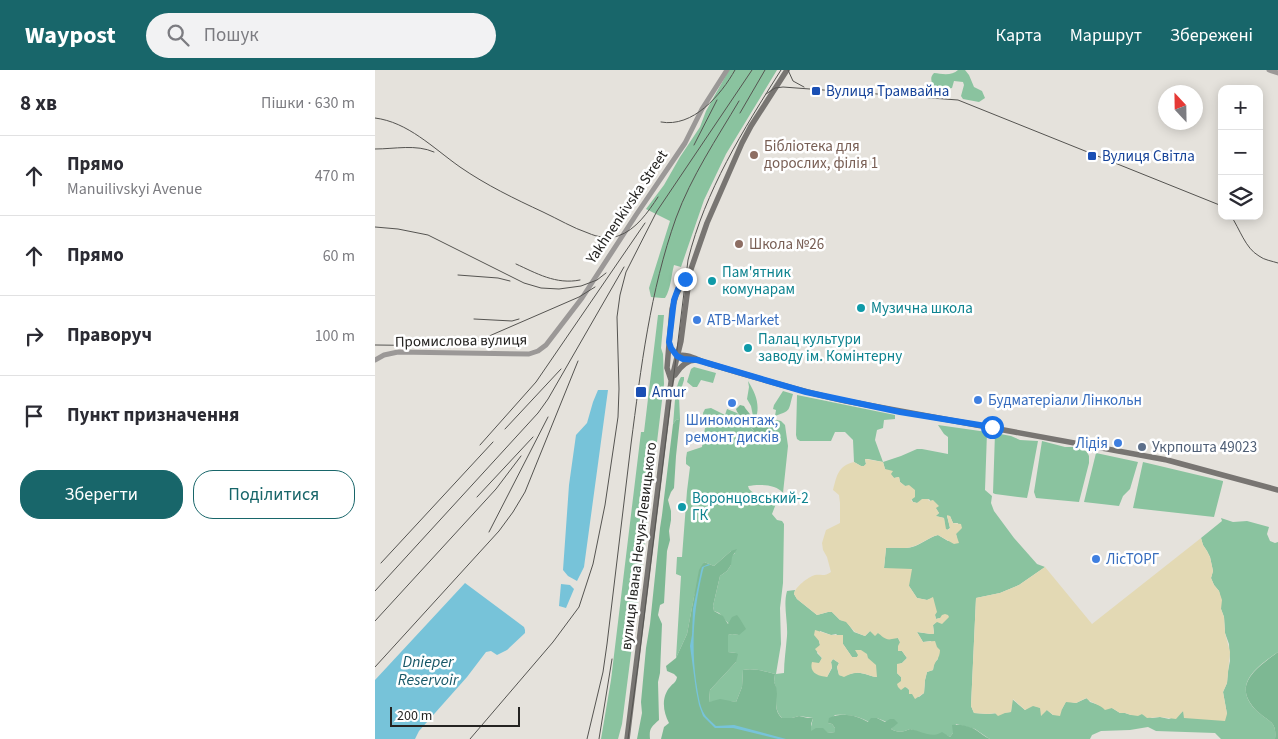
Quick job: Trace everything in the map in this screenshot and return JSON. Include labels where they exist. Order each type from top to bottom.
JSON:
[{"type":"main road","name":"вулиця Івана Нечуя-Левицького","points":[[627,739],[671,382],[681,341],[690,272],[713,208],[742,143],[787,70]]},
{"type":"main road","name":"вулиця Івана Нечуя-Левицького","points":[[671,382],[667,368],[674,300],[678,289],[690,272]]},
{"type":"main road","points":[[681,341],[683,348],[692,358]]},
{"type":"main road","points":[[669,342],[677,356]]},
{"type":"main road","points":[[667,368],[673,359],[683,355],[783,386],[838,399],[1167,460],[1278,490]]},
{"type":"main road","points":[[671,382],[678,370],[692,358]]},
{"type":"street","name":"Yakhnenkivska Street","points":[[538,351],[546,346],[582,298],[685,143],[702,109],[727,70]]},
{"type":"street","points":[[1269,70],[1278,73]]},
{"type":"street","name":"Промислова вулиця","points":[[375,360],[384,355],[398,352],[529,354],[538,351]]},
{"type":"green space","points":[[729,70],[777,70],[726,154],[704,200],[681,267],[674,265],[670,287],[665,298],[651,297],[649,288],[670,221],[646,209],[664,185],[700,127],[706,111]]},
{"type":"green space","points":[[958,70],[965,70],[974,87],[982,91],[985,98],[979,102],[963,99],[961,96],[963,82],[954,81],[952,88],[946,89],[933,86],[931,79],[934,73],[950,74]]},
{"type":"green space","points":[[658,315],[664,315],[661,348],[664,384],[639,591],[629,591],[628,594],[636,596],[638,599],[622,724],[618,739],[601,739],[611,680],[641,432],[644,432]]},
{"type":"green space","points":[[694,367],[716,373],[713,383],[701,380],[697,387],[693,387],[687,382],[691,369]]},
{"type":"green space","points":[[681,377],[684,377],[684,380],[679,396],[680,419],[676,420],[673,424],[676,393]]},
{"type":"green space","points":[[748,381],[757,399],[756,419],[753,416],[747,399]]},
{"type":"green space","points":[[783,391],[793,394],[790,407],[787,411],[775,416],[776,410],[773,409],[774,405]]},
{"type":"green space","points":[[797,395],[895,415],[895,419],[884,420],[883,428],[877,430],[875,440],[883,462],[865,459],[866,464],[864,466],[854,462],[853,440],[845,432],[835,432],[831,441],[800,441],[796,435]]},
{"type":"green space","points":[[740,405],[744,406],[758,422],[768,428],[769,432],[766,435],[757,435],[750,426],[745,425],[736,409]]},
{"type":"green space","points":[[711,408],[725,415],[727,409],[737,413],[757,435],[764,435],[768,428],[764,428],[757,420],[770,422],[777,420],[785,425],[788,446],[783,493],[772,486],[748,486],[751,491],[760,496],[768,498],[772,493],[777,496],[772,514],[784,524],[783,583],[780,608],[781,644],[776,674],[784,673],[787,636],[785,602],[787,591],[795,590],[794,594],[797,599],[817,615],[832,612],[840,620],[846,621],[854,632],[865,636],[870,631],[898,638],[902,651],[907,658],[897,665],[897,673],[901,677],[903,684],[919,697],[924,693],[927,672],[933,670],[934,663],[938,659],[931,641],[923,642],[917,632],[934,633],[933,625],[937,621],[939,622],[940,618],[936,619],[933,598],[927,600],[917,598],[909,586],[884,568],[886,548],[912,547],[938,535],[948,541],[957,538],[958,523],[953,523],[950,516],[947,516],[950,528],[945,529],[944,518],[935,516],[939,513],[929,499],[917,503],[913,502],[905,486],[900,482],[899,477],[894,478],[885,469],[883,462],[917,449],[948,454],[948,437],[938,425],[987,432],[985,490],[992,496],[991,503],[994,511],[1037,564],[1045,567],[1019,585],[1000,593],[976,598],[971,706],[974,713],[1011,712],[1012,699],[1025,710],[1032,705],[1047,710],[1053,715],[1062,709],[1066,701],[1076,703],[1087,698],[1090,702],[1112,708],[1120,713],[1142,714],[1152,718],[1169,719],[1183,711],[1227,714],[1223,692],[1227,683],[1230,661],[1229,644],[1225,633],[1219,591],[1211,578],[1213,571],[1210,557],[1201,538],[1222,521],[1221,518],[1233,522],[1247,521],[1269,527],[1267,534],[1270,541],[1278,542],[1278,652],[1262,664],[1249,678],[1246,694],[1250,703],[1273,725],[1275,739],[1221,739],[1215,733],[1156,731],[1148,727],[1101,731],[1092,735],[1090,739],[990,739],[975,729],[956,724],[950,737],[946,735],[932,737],[910,729],[896,731],[891,729],[894,725],[877,718],[869,722],[857,717],[844,715],[835,715],[828,723],[832,724],[835,732],[810,731],[813,718],[799,716],[782,718],[779,714],[776,705],[775,674],[747,669],[743,670],[742,687],[736,702],[709,702],[710,690],[736,662],[736,653],[728,652],[728,635],[739,635],[719,613],[714,611],[713,606],[720,576],[731,565],[731,557],[735,553],[731,551],[714,566],[704,562],[694,597],[687,634],[676,658],[681,576],[676,574],[677,557],[682,557],[690,467],[686,464],[686,458],[687,452],[702,447],[705,428],[709,426],[704,419],[703,413],[705,409]],"holes":[[[820,631],[831,635],[836,634],[843,640],[843,644],[852,657],[859,655],[856,651],[877,677],[859,673],[839,675],[837,667],[839,663],[833,659],[831,662],[832,668],[827,677],[819,664],[822,658],[817,653],[820,645]]]},
{"type":"green space","points":[[680,419],[674,488],[668,500],[671,520],[664,603],[660,605],[658,615],[662,624],[658,682],[659,720],[651,728],[650,739],[637,739],[642,713],[641,702],[646,648],[673,424],[676,420]]},
{"type":"green space","points":[[995,433],[1020,440],[1038,441],[1027,498],[993,493]]},
{"type":"green space","points":[[1042,441],[1065,447],[1080,447],[1087,452],[1089,463],[1079,502],[1036,498],[1034,492]]},
{"type":"green space","points":[[1096,453],[1138,462],[1130,489],[1123,496],[1119,506],[1084,502]]},
{"type":"green space","points":[[1143,462],[1223,481],[1214,517],[1133,508]]},
{"type":"green space","points":[[737,549],[732,557],[731,565],[720,576],[713,606],[714,611],[723,616],[728,624],[732,617],[737,615],[746,629],[739,635],[728,635],[728,652],[738,654],[736,662],[710,690],[709,702],[720,699],[736,702],[742,687],[743,670],[759,670],[775,674],[776,705],[782,718],[799,716],[813,718],[811,731],[816,728],[823,728],[828,733],[835,732],[832,724],[828,723],[829,718],[844,715],[854,716],[868,722],[871,718],[877,718],[885,722],[894,719],[898,723],[891,729],[896,731],[910,729],[934,735],[942,732],[950,737],[953,733],[952,725],[958,725],[974,729],[990,739],[661,739],[664,727],[669,723],[664,709],[665,695],[677,677],[667,671],[666,666],[676,658],[687,634],[699,570],[704,562],[714,566],[731,551]]},
{"type":"green space","points":[[1278,652],[1278,739],[1275,739],[1273,725],[1250,703],[1246,694],[1246,686],[1249,678],[1255,671]]},
{"type":"sand","points":[[865,459],[883,462],[885,469],[893,471],[891,474],[894,478],[899,477],[900,482],[905,486],[909,485],[915,490],[915,497],[911,500],[913,502],[917,503],[922,499],[933,500],[939,506],[936,508],[939,513],[936,516],[944,518],[946,529],[950,528],[947,515],[950,516],[953,523],[961,524],[962,528],[956,534],[959,543],[954,544],[938,535],[911,547],[886,548],[884,568],[912,569],[909,586],[917,598],[927,600],[933,597],[937,612],[935,615],[936,619],[945,614],[949,617],[942,624],[937,622],[933,625],[934,634],[917,632],[923,642],[935,641],[940,650],[933,670],[927,672],[924,693],[915,699],[912,694],[909,694],[909,689],[905,687],[901,690],[897,684],[901,681],[901,677],[897,673],[897,664],[902,663],[907,658],[902,651],[898,651],[900,642],[898,638],[884,638],[878,633],[875,636],[870,631],[865,636],[855,632],[846,622],[840,620],[832,612],[817,615],[797,599],[794,594],[799,585],[809,578],[831,572],[822,543],[826,530],[840,523],[839,495],[833,490],[836,480],[839,472],[845,466],[854,462],[864,466],[866,464]]},
{"type":"sand","points":[[1201,538],[1210,557],[1213,571],[1211,578],[1222,600],[1221,609],[1230,652],[1227,683],[1223,692],[1227,714],[1225,721],[1184,718],[1183,711],[1176,719],[1147,718],[1142,714],[1138,716],[1120,713],[1112,708],[1105,710],[1086,698],[1076,703],[1066,702],[1060,716],[1053,715],[1047,710],[1041,716],[1040,708],[1033,706],[1025,710],[1013,699],[1011,712],[998,716],[995,713],[974,713],[971,706],[976,598],[1000,593],[1019,585],[1045,567],[1092,624]]},
{"type":"sand","points":[[815,630],[831,635],[843,635],[843,644],[852,657],[857,657],[858,655],[855,650],[861,650],[867,654],[868,658],[876,665],[877,677],[859,673],[844,677],[839,675],[837,667],[839,663],[833,659],[831,662],[832,667],[827,677],[815,673],[811,666],[812,662],[819,663],[822,658],[815,649],[820,645],[814,635]]},
{"type":"water","points":[[598,390],[608,390],[584,567],[577,581],[568,576],[563,570],[569,485],[576,435],[587,423]]},
{"type":"water","points":[[709,564],[704,567],[700,584],[694,639],[694,667],[699,699],[703,711],[716,726],[734,725],[786,739],[778,739],[733,728],[715,728],[703,716],[696,690],[690,646],[693,609],[701,571],[702,567]]},
{"type":"water","name":"Dnieper Reservoir","points":[[465,583],[524,627],[525,633],[507,650],[497,655],[491,651],[486,652],[467,677],[419,731],[415,739],[375,739],[375,680]]},
{"type":"water","points":[[561,584],[570,585],[574,589],[566,608],[559,606]]},
{"type":"tram line","points":[[628,739],[688,260],[695,234],[715,185],[739,138],[781,70]]},
{"type":"tram line","points":[[788,70],[793,81],[804,87]]},
{"type":"tram line","points":[[766,94],[775,88],[783,87],[958,100],[1218,204]]},
{"type":"tram line","points":[[1233,220],[1254,253],[1278,263]]},
{"type":"railway","points":[[661,122],[673,123],[684,120],[705,108],[722,90],[735,70]]},
{"type":"railway","points":[[470,739],[553,642],[579,607],[593,564],[605,505],[618,417],[617,317],[626,272],[657,211],[752,70]]},
{"type":"railway","points":[[740,113],[765,70]]},
{"type":"railway","points":[[694,145],[717,100]]},
{"type":"railway","points":[[587,739],[603,672],[631,444],[647,330],[659,273],[682,203],[705,158],[739,101]]},
{"type":"railway","points":[[375,118],[387,120],[409,130],[480,180],[571,226],[595,236],[610,237],[624,233],[641,220],[658,197]]},
{"type":"railway","points":[[375,149],[420,148],[434,152]]},
{"type":"railway","points":[[480,445],[536,382],[645,223]]},
{"type":"railway","points":[[375,227],[428,235],[524,283],[541,288],[559,289],[581,286],[597,280],[606,273]]},
{"type":"railway","points":[[516,264],[554,280],[580,280]]},
{"type":"railway","points":[[375,591],[538,413],[548,399],[624,267]]},
{"type":"railway","points":[[458,275],[498,278],[510,281]]},
{"type":"railway","points":[[375,345],[458,346],[480,340],[579,297],[595,287]]},
{"type":"railway","points":[[474,319],[512,321],[519,319]]},
{"type":"railway","points":[[375,667],[499,531],[513,512],[525,492],[578,361]]},
{"type":"railway","points":[[505,429],[561,369]]},
{"type":"railway","points":[[489,532],[548,417]]},
{"type":"railway","points":[[477,497],[533,437]]},
{"type":"railway","points":[[381,563],[493,442]]},
{"type":"railway","points":[[375,621],[496,489],[521,456]]},
{"type":"railway","points":[[599,739],[612,659]]},
{"type":"place","name":"Вулиця Трамвайна","points":[[816,91]]},
{"type":"place","name":"Бiблiотека для дорослих, фiлiя 1","points":[[754,155]]},
{"type":"place","name":"Вулиця Світла","points":[[1092,156]]},
{"type":"place","name":"Школа №26","points":[[739,244]]},
{"type":"place","name":"Пам'ятник комунарам","points":[[712,281]]},
{"type":"place","name":"Музична школа","points":[[861,308]]},
{"type":"place","name":"ATB-Market","points":[[697,320]]},
{"type":"place","name":"Палац культури заводу ім. Комінтерну","points":[[748,348]]},
{"type":"place","name":"Amur","points":[[641,392]]},
{"type":"place","name":"Будматеріали Лінкольн","points":[[978,400]]},
{"type":"place","name":"Шиномонтаж, ремонт дисків","points":[[732,403]]},
{"type":"place","name":"Лідія","points":[[1118,443]]},
{"type":"place","name":"Укрпошта 49023","points":[[1142,447]]},
{"type":"place","name":"Воронцовський-2 ГК","points":[[682,507]]},
{"type":"place","name":"ЛісТОРГ","points":[[1096,559]]},
{"type":"route","points":[[685,279],[678,289],[674,300],[669,342],[674,353],[680,358],[697,360],[754,378],[846,401],[992,427]]}]
